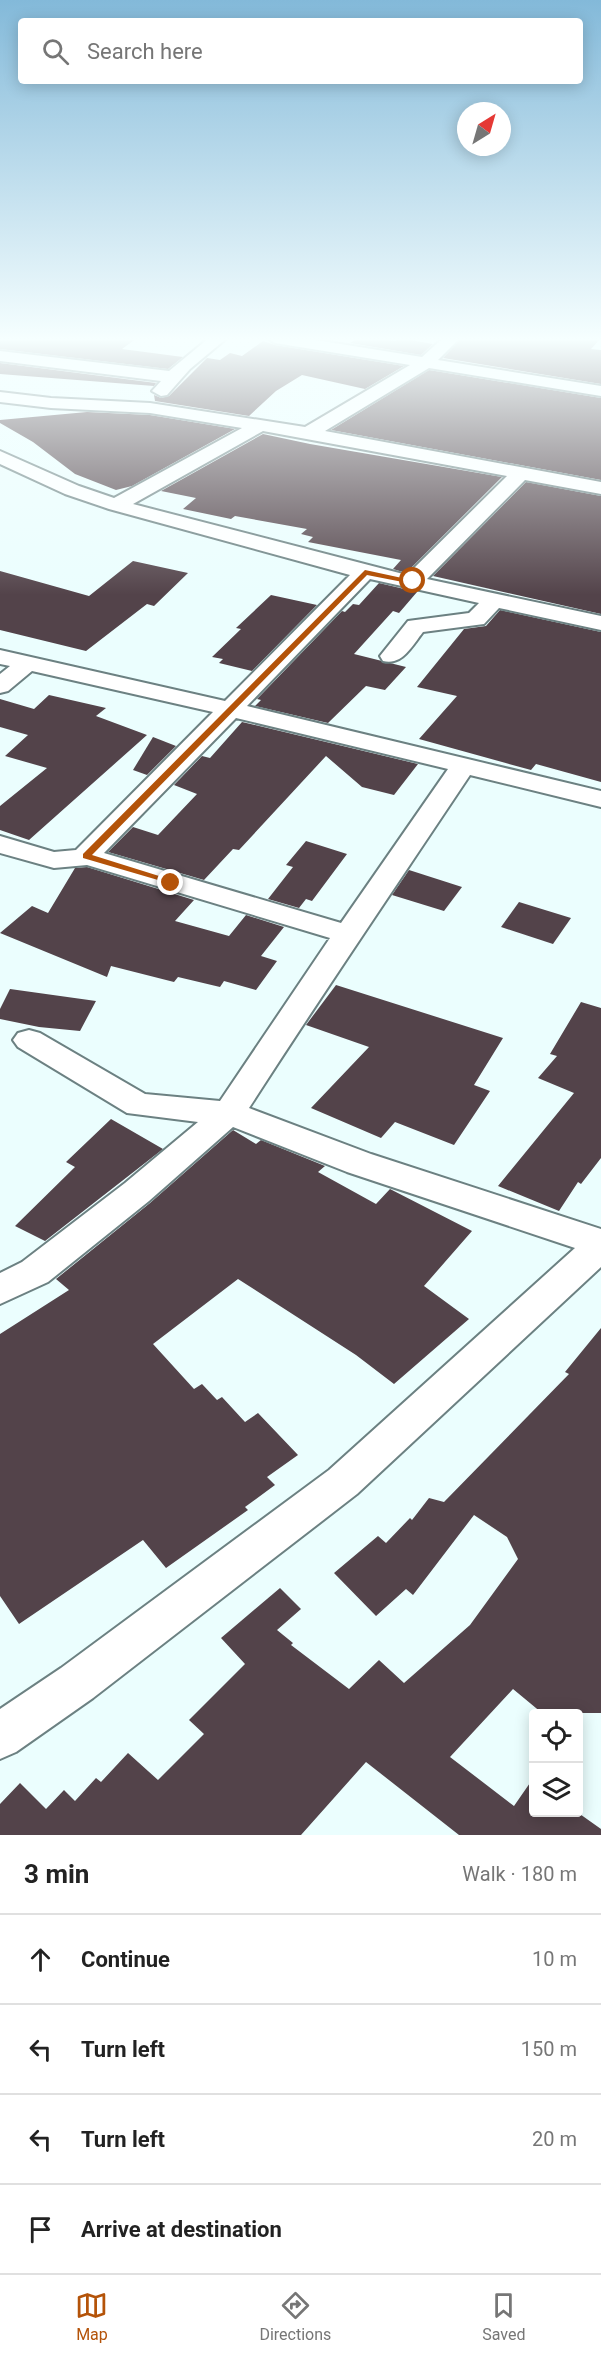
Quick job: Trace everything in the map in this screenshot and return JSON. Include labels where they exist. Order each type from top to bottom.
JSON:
[{"type":"street","points":[[252,424],[601,488]]},
{"type":"street","points":[[308,433],[324,424]]},
{"type":"street","points":[[116,505],[261,425]]},
{"type":"street","points":[[0,457],[32,473],[116,505],[365,572],[601,623]]},
{"type":"street","points":[[0,478],[32,473]]},
{"type":"street","points":[[413,581],[521,473]]},
{"type":"street","points":[[0,844],[58,861],[76,861],[86,856],[365,572]]},
{"type":"street","points":[[391,656],[416,626],[476,620],[495,599]]},
{"type":"street","points":[[0,657],[464,764],[601,799]]},
{"type":"street","points":[[0,686],[27,664]]},
{"type":"street","points":[[0,1290],[35,1272],[137,1192],[229,1113],[347,934],[378,893],[464,764]]},
{"type":"street","points":[[86,856],[347,934]]},
{"type":"street","points":[[0,1736],[77,1683],[343,1482],[601,1245],[359,1163],[229,1113],[138,1105],[29,1040]]},
{"type":"building","points":[[1,424],[202,424],[235,429],[132,486],[116,490],[75,474],[33,442]]},
{"type":"building","points":[[341,424],[601,424],[601,480],[331,430]]},
{"type":"building","points":[[263,434],[502,477],[406,573],[393,569],[401,560],[308,542],[313,537],[301,534],[307,529],[235,516],[231,519],[183,509],[196,498],[161,491]]},
{"type":"building","points":[[526,482],[601,496],[601,614],[433,576]]},
{"type":"building","points":[[133,561],[188,573],[154,606],[147,604],[86,651],[0,630],[0,571],[89,596]]},
{"type":"building","points":[[379,583],[417,592],[399,613],[393,611],[354,654],[406,667],[385,690],[366,686],[328,723],[255,706],[261,700],[257,699],[342,611],[345,612],[353,604],[359,605]]},
{"type":"building","points":[[271,595],[317,605],[252,671],[219,663],[223,659],[212,657],[241,629],[236,628]]},
{"type":"building","points":[[500,610],[601,632],[601,782],[536,764],[531,770],[419,739],[457,696],[417,687],[464,629],[486,626]]},
{"type":"building","points":[[49,695],[106,708],[96,716],[147,735],[29,840],[0,830],[0,806],[47,768],[5,756],[28,735],[0,727],[0,699],[34,709]]},
{"type":"building","points":[[242,722],[418,764],[394,795],[362,787],[326,756],[239,850],[233,849],[204,880],[108,852],[133,827],[158,835],[197,794],[174,785],[202,756],[210,758]]},
{"type":"building","points":[[153,737],[176,746],[147,775],[133,770]]},
{"type":"building","points":[[306,841],[347,854],[312,901],[306,899],[299,908],[268,899],[293,867],[286,865]]},
{"type":"building","points":[[87,867],[194,900],[175,921],[229,936],[246,915],[284,927],[261,956],[277,961],[256,990],[224,981],[220,987],[178,977],[174,982],[111,966],[107,977],[0,933],[32,906],[48,913],[75,868]]},
{"type":"building","points":[[409,870],[462,887],[444,911],[392,895]]},
{"type":"building","points":[[519,902],[571,918],[553,944],[501,927]]},
{"type":"building","points":[[336,985],[503,1038],[474,1085],[490,1091],[454,1145],[395,1122],[381,1138],[311,1108],[369,1047],[306,1025]]},
{"type":"building","points":[[10,989],[96,1001],[80,1031],[39,1027],[0,1019],[0,1009]]},
{"type":"building","points":[[581,1002],[601,1008],[601,1158],[581,1184],[578,1182],[559,1211],[498,1186],[574,1093],[538,1078],[557,1056],[550,1054]]},
{"type":"building","points":[[111,1119],[163,1149],[45,1241],[15,1226],[75,1167],[66,1162]]},
{"type":"building","points":[[233,1130],[256,1144],[261,1140],[325,1166],[318,1172],[376,1204],[390,1189],[472,1231],[424,1286],[469,1319],[394,1384],[356,1355],[238,1279],[153,1344],[194,1389],[202,1384],[217,1400],[222,1397],[245,1422],[258,1413],[298,1455],[267,1477],[275,1485],[245,1507],[248,1510],[166,1568],[143,1540],[19,1624],[0,1596],[0,1334],[69,1290],[56,1279],[150,1203]]},
{"type":"building","points":[[601,1328],[601,1713],[583,1713],[583,1709],[537,1709],[513,1689],[450,1757],[514,1806],[529,1784],[529,1817],[583,1816],[601,1829],[601,1835],[459,1835],[366,1762],[301,1835],[0,1835],[0,1804],[20,1783],[46,1809],[64,1790],[75,1801],[96,1778],[101,1782],[128,1753],[158,1780],[204,1734],[189,1720],[245,1664],[221,1638],[280,1588],[301,1609],[277,1630],[293,1643],[291,1645],[349,1689],[379,1660],[404,1683],[470,1625],[518,1559],[507,1537],[474,1515],[413,1595],[406,1589],[376,1616],[334,1573],[378,1536],[386,1543],[410,1518],[412,1520],[429,1498],[444,1502],[569,1374],[565,1372]]},
{"type":"route","points":[[171,883],[86,856],[365,572],[413,581]]}]
